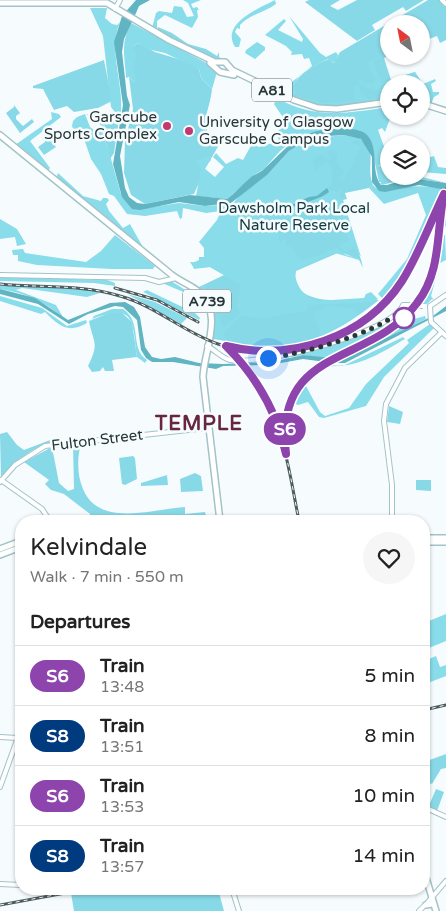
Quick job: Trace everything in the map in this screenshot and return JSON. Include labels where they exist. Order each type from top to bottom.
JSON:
[{"type":"main road","name":"A81","points":[[0,4],[101,2],[116,8],[135,21],[218,65],[220,72],[227,69]]},
{"type":"main road","name":"A81","points":[[218,65],[224,62],[227,69],[310,109],[331,112],[380,105]]},
{"type":"main road","points":[[430,106],[446,111]]},
{"type":"main road","name":"A739","points":[[0,135],[63,188]]},
{"type":"main road","name":"A739","points":[[0,139],[174,278],[198,291],[208,304],[212,328],[203,366],[218,515]]},
{"type":"main road","points":[[430,540],[446,538]]},
{"type":"main road","points":[[430,540],[446,542]]},
{"type":"main road","points":[[0,549],[15,543]]},
{"type":"main road","points":[[0,555],[15,549]]},
{"type":"main road","points":[[430,899],[438,892]]},
{"type":"main road","points":[[429,895],[434,911]]},
{"type":"main road","points":[[429,895],[434,911]]},
{"type":"street","points":[[116,8],[120,0]]},
{"type":"street","points":[[442,0],[446,4]]},
{"type":"street","points":[[0,275],[146,278],[159,282],[174,278]]},
{"type":"street","points":[[208,346],[232,360],[276,357],[323,346],[384,323],[405,305],[430,306],[446,294]]},
{"type":"street","points":[[430,306],[429,316],[431,322],[446,336]]},
{"type":"street","points":[[392,515],[392,484],[384,411],[401,372],[442,332]]},
{"type":"street","name":"Fulton Street","points":[[0,481],[20,460],[40,448],[53,444],[208,428]]},
{"type":"street","points":[[0,481],[44,510],[47,515]]},
{"type":"street","points":[[1,735],[15,737]]},
{"type":"street","points":[[0,780],[15,742]]},
{"type":"street","points":[[0,788],[15,743]]},
{"type":"street","points":[[430,810],[446,818]]},
{"type":"street","points":[[438,892],[446,881]]},
{"type":"street","points":[[0,884],[15,885]]},
{"type":"street","points":[[234,895],[239,911]]},
{"type":"street","points":[[419,911],[430,899]]},
{"type":"green space","points":[[309,0],[340,0],[330,6],[338,10],[357,0],[424,0],[406,11],[403,7],[389,15],[380,15],[380,20],[372,25],[375,30],[357,41],[305,2]]},
{"type":"green space","points":[[428,0],[441,0],[446,7],[446,40],[440,43],[437,36],[430,39],[430,15],[403,15]]},
{"type":"green space","points":[[158,27],[172,33],[188,44],[206,49],[217,56],[219,52],[219,57],[223,59],[213,59],[157,31]]},
{"type":"green space","points":[[380,28],[380,65],[386,65],[389,75],[380,75],[380,102],[351,106],[327,106],[315,104],[290,95],[295,82],[304,72],[329,59],[334,63],[340,52]]},
{"type":"green space","name":"Garscube Sports Complex","points":[[138,43],[155,52],[188,62],[199,69],[201,78],[212,89],[206,125],[208,132],[219,145],[205,169],[194,194],[145,204],[131,195],[124,173],[125,141],[133,109],[129,77],[134,82],[132,70],[133,46]]},
{"type":"green space","name":"Garscube Sports Complex","points":[[104,60],[112,101],[98,108],[74,112],[67,106],[54,110],[43,89],[33,88],[33,86]]},
{"type":"green space","points":[[415,72],[417,75],[406,75]]},
{"type":"green space","points":[[14,105],[20,113],[16,116],[16,119],[23,126],[32,119],[34,122],[20,133],[6,113]]},
{"type":"green space","points":[[113,112],[119,119],[114,153],[110,159],[107,145],[101,132],[105,128],[102,117]]},
{"type":"green space","points":[[48,135],[56,147],[44,155],[38,147],[45,142],[45,138]]},
{"type":"green space","name":"Dawsholm Park Local Nature Reserve","points":[[354,135],[368,146],[371,157],[370,170],[373,185],[369,188],[345,193],[347,199],[343,200],[361,260],[340,252],[296,271],[296,284],[303,292],[313,297],[327,300],[379,300],[335,330],[304,342],[288,345],[251,346],[213,339],[214,331],[211,312],[197,288],[224,275],[210,267],[194,268],[190,262],[199,263],[199,257],[205,257],[227,212],[238,197],[252,185],[284,165]]},
{"type":"green space","points":[[112,312],[121,312],[132,322],[137,357],[112,360],[114,371],[105,371],[103,367],[100,371],[92,372],[88,366],[94,352],[95,343],[89,321]]},
{"type":"green space","points":[[389,406],[403,412],[400,424],[387,422]]},
{"type":"green space","points":[[7,432],[17,445],[24,450],[58,437],[59,441],[42,446],[26,454],[1,479],[0,434]]},
{"type":"green space","points":[[81,443],[78,466],[83,489],[91,501],[101,509],[128,513],[185,507],[185,514],[205,512],[206,515],[90,515],[64,494],[51,490],[45,484],[49,480],[24,462],[52,447],[59,483],[68,491],[74,489],[73,444]]},
{"type":"green space","points":[[133,456],[135,458],[137,479],[125,485],[122,484],[119,458]]},
{"type":"green space","points":[[195,473],[201,476],[203,491],[181,492],[180,479]]},
{"type":"green space","points":[[167,475],[168,485],[141,486],[141,483]]},
{"type":"green space","points":[[416,480],[431,480],[431,491],[416,490]]},
{"type":"green space","points":[[446,754],[446,768],[441,769],[432,784],[430,783],[430,760]]},
{"type":"green space","points":[[436,789],[444,792],[437,811],[430,809],[430,803]]},
{"type":"green space","points":[[71,895],[220,895],[224,911],[74,911]]},
{"type":"shaded area","points":[[136,0],[150,0],[139,6],[124,39],[122,52],[127,96],[130,105],[120,156],[125,188],[129,197],[137,203],[145,204],[190,195],[227,199],[251,177],[263,170],[290,144],[305,135],[326,129],[340,128],[361,131],[370,139],[373,145],[376,173],[380,185],[419,185],[385,192],[379,191],[372,182],[372,157],[361,139],[345,135],[311,137],[289,151],[268,174],[231,203],[205,206],[179,202],[140,210],[132,209],[122,197],[113,164],[123,105],[114,42],[122,16]]},
{"type":"shaded area","points":[[183,0],[201,0],[191,4],[193,8],[197,7],[199,10],[197,10],[198,17],[192,28],[165,15],[157,21],[157,30],[152,28],[156,13],[159,11],[172,13],[174,6],[182,7],[187,17],[194,16],[188,3]]},
{"type":"shaded area","points":[[275,0],[276,4],[248,18],[240,25],[240,29],[237,28],[235,32],[241,39],[239,47],[235,47],[232,38],[237,24],[252,12]]},
{"type":"shaded area","points":[[90,8],[107,8],[105,18],[112,24],[117,25],[120,22],[115,45],[121,95],[120,119],[111,107],[103,36]]},
{"type":"shaded area","points":[[289,16],[320,53],[326,57],[336,52],[338,55],[335,63],[328,59],[306,71],[312,66],[309,58],[304,59],[302,54],[291,55],[292,52],[286,46],[265,35],[284,19],[286,21],[278,30],[302,42],[303,39]]},
{"type":"shaded area","points":[[131,23],[214,67],[217,72],[212,89],[201,78],[199,69],[165,53],[147,49],[138,43],[133,46],[137,55],[132,70],[136,76],[135,83],[129,77],[126,78],[124,44]]},
{"type":"shaded area","points":[[257,42],[265,47],[265,50],[255,59],[245,53],[246,50]]},
{"type":"shaded area","points":[[380,56],[380,58],[373,62],[380,78],[380,91],[364,87],[358,83],[358,78],[364,82],[373,83],[375,80],[367,62]]},
{"type":"shaded area","points":[[415,72],[417,75],[405,75]]},
{"type":"shaded area","points":[[299,77],[294,84],[296,93],[294,97],[256,79],[283,89]]},
{"type":"shaded area","points":[[435,79],[436,81],[431,84],[433,92],[439,92],[431,104],[430,104],[430,81]]},
{"type":"shaded area","points":[[354,85],[359,86],[360,93],[369,99],[380,98],[380,102],[341,106],[318,105],[295,98],[297,96],[325,103],[355,100]]},
{"type":"shaded area","points":[[277,98],[305,110],[332,113],[380,108],[380,125],[388,125],[385,132],[382,128],[378,130],[380,135],[380,166],[377,165],[380,166],[380,182],[370,140],[360,131],[346,128],[332,129],[298,137],[280,151],[264,169],[227,199],[196,196],[201,169],[195,161],[211,155],[211,160],[204,168],[215,177],[224,167],[213,157],[216,153],[226,164],[238,158],[243,160],[252,144],[259,147],[279,141],[277,134],[284,119],[274,104]]},
{"type":"shaded area","points":[[51,112],[59,114],[61,117],[30,141],[50,168],[48,171],[15,145],[52,119]]},
{"type":"shaded area","name":"Dawsholm Park Local Nature Reserve","points":[[85,114],[90,127],[94,130],[102,126],[86,114],[101,117],[105,128],[101,132],[107,145],[121,194],[146,208],[179,203],[205,206],[232,204],[268,174],[289,151],[305,139],[354,135],[361,140],[353,141],[352,143],[362,146],[342,182],[340,179],[344,170],[337,163],[337,153],[334,149],[328,152],[330,161],[321,155],[313,160],[316,171],[319,169],[318,165],[324,165],[324,161],[330,164],[333,177],[331,186],[304,201],[274,213],[275,215],[324,195],[330,190],[337,192],[340,187],[341,192],[339,196],[343,200],[361,257],[354,247],[346,252],[339,247],[339,244],[349,241],[335,200],[321,203],[291,217],[279,225],[279,240],[280,242],[286,239],[286,246],[291,247],[302,261],[337,248],[346,255],[361,259],[363,268],[359,260],[335,253],[296,270],[295,275],[299,287],[312,299],[316,301],[364,298],[366,294],[371,292],[378,299],[372,302],[309,305],[306,311],[266,318],[241,316],[223,334],[227,340],[213,339],[214,331],[211,312],[197,288],[204,285],[216,305],[223,327],[240,314],[237,304],[241,285],[210,267],[194,269],[192,263],[204,258],[204,248],[199,242],[217,220],[221,211],[206,213],[183,208],[182,218],[180,219],[177,211],[145,216],[127,214],[114,196],[109,194],[101,174],[91,159],[83,136],[77,138],[72,126],[73,121]]},
{"type":"shaded area","points":[[434,156],[438,167],[446,168],[446,174],[430,173],[430,157]]},
{"type":"shaded area","points":[[58,173],[83,196],[101,201],[103,198],[107,198],[109,200],[106,204],[109,211],[123,228],[130,224],[144,249],[56,178]]},
{"type":"shaded area","points":[[430,181],[446,183],[446,190],[419,185],[430,185]]},
{"type":"shaded area","points":[[373,185],[376,188],[418,186],[443,189],[409,265],[384,300],[378,294],[407,259],[426,215],[418,193],[384,204],[369,188]]},
{"type":"shaded area","points":[[327,188],[329,192],[324,195],[275,215],[270,215],[309,197],[317,196]]},
{"type":"shaded area","points":[[446,194],[446,225],[441,236],[445,235],[446,260],[440,263],[431,296],[434,300],[432,299],[427,304],[420,304],[431,283],[435,268],[441,213]]},
{"type":"shaded area","points":[[0,219],[17,229],[26,244],[17,246],[15,237],[0,239]]},
{"type":"shaded area","points":[[115,235],[155,266],[153,269],[37,265],[18,261],[18,255],[13,255],[12,250],[23,249],[25,253],[86,262],[101,251]]},
{"type":"shaded area","points":[[0,277],[107,280],[115,283],[115,286],[94,283],[0,281]]},
{"type":"shaded area","points":[[171,281],[200,299],[162,283]]},
{"type":"shaded area","points":[[0,285],[90,290],[100,293],[87,297],[22,288],[16,290],[56,305],[64,319],[50,307],[18,293],[0,289]]},
{"type":"shaded area","points":[[0,289],[35,298],[68,320],[110,303],[125,302],[134,307],[140,317],[145,347],[152,357],[161,359],[175,357],[199,363],[272,362],[303,355],[341,359],[433,316],[446,306],[446,311],[345,363],[303,359],[270,365],[223,366],[216,369],[173,362],[152,362],[146,358],[141,350],[137,320],[123,307],[115,306],[88,314],[69,324],[38,304],[0,294]]},
{"type":"shaded area","points":[[147,290],[195,313],[200,318],[199,320],[143,292]]},
{"type":"shaded area","points":[[127,294],[155,302],[187,318],[181,324]]},
{"type":"shaded area","points":[[0,296],[42,308],[67,326],[86,320],[87,323],[74,328],[64,327],[59,325],[45,312],[41,314],[0,301]]},
{"type":"shaded area","points":[[326,306],[351,308],[356,312],[356,316],[321,336],[314,314]]},
{"type":"shaded area","points":[[112,309],[123,309],[129,314],[135,328],[138,349],[147,360],[145,363],[137,357],[134,333],[129,318],[124,314],[117,313],[92,319],[94,316]]},
{"type":"shaded area","points":[[425,316],[426,319],[346,358],[335,360],[303,355],[286,358],[384,325],[385,330],[333,356],[335,358],[380,337],[406,318],[407,321]]},
{"type":"shaded area","points":[[430,324],[434,328],[384,377],[366,406],[324,418],[319,417],[308,402],[298,405],[293,403],[303,388],[301,379],[315,364],[340,366],[327,366],[306,386],[320,412],[325,416],[349,408],[366,384],[409,343],[407,340]]},
{"type":"shaded area","points":[[403,337],[405,339],[368,359],[345,365]]},
{"type":"shaded area","points":[[446,614],[446,641],[430,648],[430,621]]},
{"type":"shaded area","points":[[436,656],[440,667],[446,665],[446,676],[430,682],[430,658]]},
{"type":"railway","points":[[0,284],[76,288],[106,292],[146,306],[193,333],[218,344],[243,350],[269,352],[294,350],[319,343],[342,333],[364,320],[383,303],[400,284],[414,262],[446,189]]},
{"type":"railway","points":[[333,357],[385,331],[413,308],[431,276],[437,255],[440,209]]},
{"type":"railway","points":[[115,288],[157,300],[198,322]]},
{"type":"railway","points":[[285,439],[287,418],[294,398],[305,380],[321,366]]},
{"type":"railway","points":[[247,368],[269,405],[277,423],[287,460],[298,515]]},
{"type":"railway","points":[[430,709],[446,705]]},
{"type":"railway","points":[[0,905],[54,895]]},
{"type":"train","name":"S6","points":[[444,194],[440,208],[438,253],[432,275],[419,302],[396,325],[333,358],[311,373],[298,388],[286,416],[284,436],[286,454],[277,420],[264,394],[247,368],[226,346],[252,351],[287,350],[322,342],[348,331],[379,308],[401,282],[412,265],[444,194]]},
{"type":"place","name":"Garscube Sports Complex","points":[[167,126]]},
{"type":"place","name":"University of Glasgow Garscube Campus","points":[[189,131]]},
{"type":"district","name":"TEMPLE","points":[[199,423]]},
{"type":"route","points":[[268,358],[323,346],[384,323],[399,312],[404,318]]}]
